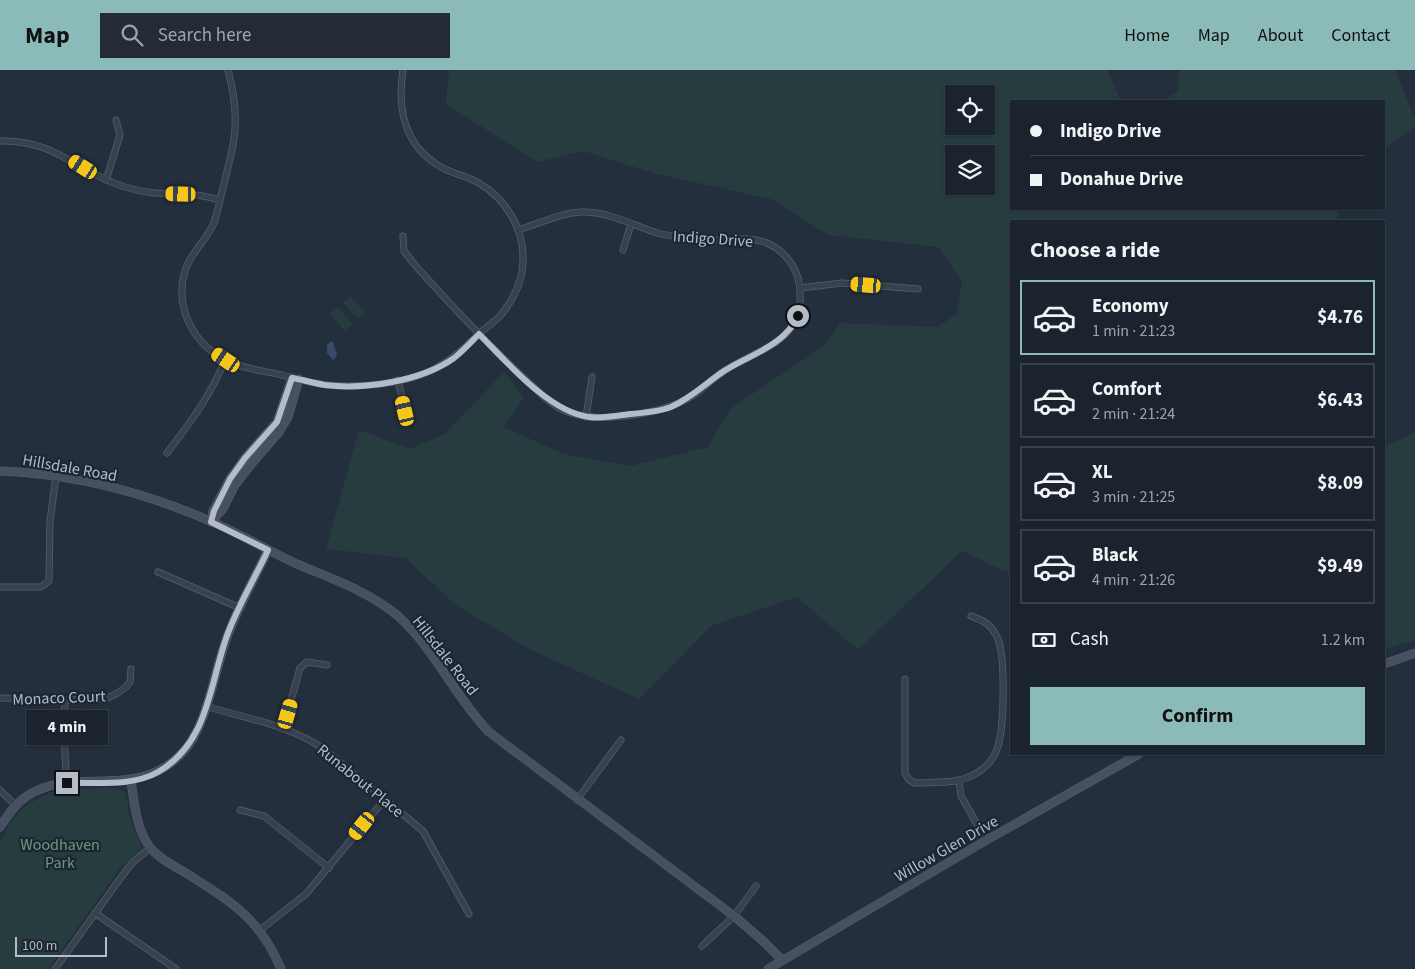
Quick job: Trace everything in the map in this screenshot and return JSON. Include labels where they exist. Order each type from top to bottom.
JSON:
[{"type":"main road","points":[[211,522],[214,511],[230,479],[245,458],[277,422],[295,378]]},
{"type":"main road","name":"Hillsdale Road","points":[[0,471],[56,476],[108,487],[158,501],[211,522],[379,602],[398,616],[422,641],[477,720],[489,732],[577,800],[734,916],[782,960]]},
{"type":"main road","points":[[0,828],[16,806],[27,796],[42,789],[67,783],[131,780],[157,772],[183,753],[195,735],[228,633],[268,550]]},
{"type":"main road","points":[[1385,664],[1415,653]]},
{"type":"main road","name":"Willow Glen Drive","points":[[768,969],[986,840],[1138,755]]},
{"type":"main road","points":[[131,780],[137,818],[150,848],[165,860],[238,907],[260,930],[272,949],[280,969]]},
{"type":"street","points":[[228,70],[233,89],[234,140],[213,224],[191,258],[186,270],[182,298],[184,311],[192,330],[206,347],[239,366],[326,385],[351,386],[398,380],[429,371],[454,358],[500,316],[520,281],[523,262],[518,230],[507,209],[491,192],[472,179],[443,168],[429,159],[417,147],[409,133],[402,113],[401,82],[403,70]]},
{"type":"street","points":[[106,180],[120,134],[116,120]]},
{"type":"street","points":[[0,141],[28,143],[46,148],[65,156],[106,180],[124,187],[158,194],[195,195],[220,200]]},
{"type":"street","name":"Indigo Drive","points":[[403,236],[404,251],[414,264],[479,334],[547,399],[564,410],[586,417],[605,418],[670,408],[692,396],[724,371],[782,338],[794,326],[798,316],[802,293],[798,276],[792,264],[778,250],[767,243],[747,239],[713,240],[660,234],[597,213],[582,212],[569,214],[518,230]]},
{"type":"street","points":[[623,250],[631,224]]},
{"type":"street","points":[[800,288],[842,283],[918,289]]},
{"type":"street","points":[[167,452],[204,403],[226,360]]},
{"type":"street","points":[[586,417],[592,376]]},
{"type":"street","points":[[398,380],[405,411]]},
{"type":"street","points":[[0,588],[42,587],[49,581],[50,521],[56,476]]},
{"type":"street","points":[[158,572],[240,608]]},
{"type":"street","points":[[905,679],[905,773],[909,780],[915,783],[959,782],[981,770],[996,751],[1000,730],[1002,659],[998,641],[988,623],[971,616]]},
{"type":"street","points":[[283,729],[300,668],[307,662],[327,665]]},
{"type":"street","name":"Monaco Court","points":[[0,698],[65,700],[105,698],[116,694],[130,682],[131,669]]},
{"type":"street","points":[[65,700],[64,740],[67,783]]},
{"type":"street","name":"Runabout Place","points":[[205,706],[283,729],[310,739],[324,749],[423,830],[469,914]]},
{"type":"street","points":[[577,800],[621,740]]},
{"type":"street","points":[[959,782],[961,796],[986,840]]},
{"type":"street","points":[[0,790],[16,806]]},
{"type":"street","points":[[260,930],[306,894],[385,799]]},
{"type":"street","points":[[240,810],[264,816],[329,868]]},
{"type":"street","points":[[55,969],[128,869],[150,848]]},
{"type":"street","points":[[702,946],[734,916],[756,886]]},
{"type":"street","points":[[95,913],[176,969]]},
{"type":"green space","points":[[449,70],[1107,70],[1121,100],[1010,100],[1010,210],[1341,210],[1336,220],[1010,220],[1010,574],[962,551],[858,650],[797,597],[711,626],[639,699],[531,650],[454,604],[406,558],[326,549],[359,430],[410,449],[445,434],[504,372],[524,397],[504,427],[563,454],[631,466],[708,447],[730,409],[825,345],[840,323],[937,327],[957,314],[962,281],[938,247],[828,235],[771,199],[657,174],[583,151],[537,162],[446,104]]},
{"type":"green space","points":[[1179,70],[1395,70],[1415,119],[1415,127],[1385,148],[1385,100],[1163,100],[1178,92]]},
{"type":"green space","points":[[350,296],[365,312],[358,319],[343,303]]},
{"type":"green space","points":[[338,307],[353,324],[345,331],[330,314]]},
{"type":"green space","points":[[1415,432],[1415,640],[1385,649],[1385,447]]},
{"type":"green space","name":"Woodhaven Park","points":[[117,788],[126,793],[130,819],[141,842],[140,850],[121,867],[48,969],[0,969],[0,843],[10,823],[30,803],[52,792],[71,789]]},
{"type":"water","points":[[332,341],[337,353],[333,360],[327,353],[327,345]]},
{"type":"route","points":[[67,783],[122,781],[147,776],[157,772],[183,753],[195,735],[228,633],[268,550],[211,522],[214,511],[230,479],[245,458],[277,422],[292,378],[326,385],[351,386],[398,380],[419,375],[454,358],[479,334],[505,361],[553,404],[578,415],[605,418],[670,408],[692,396],[724,371],[782,338],[794,326],[798,316]]}]
